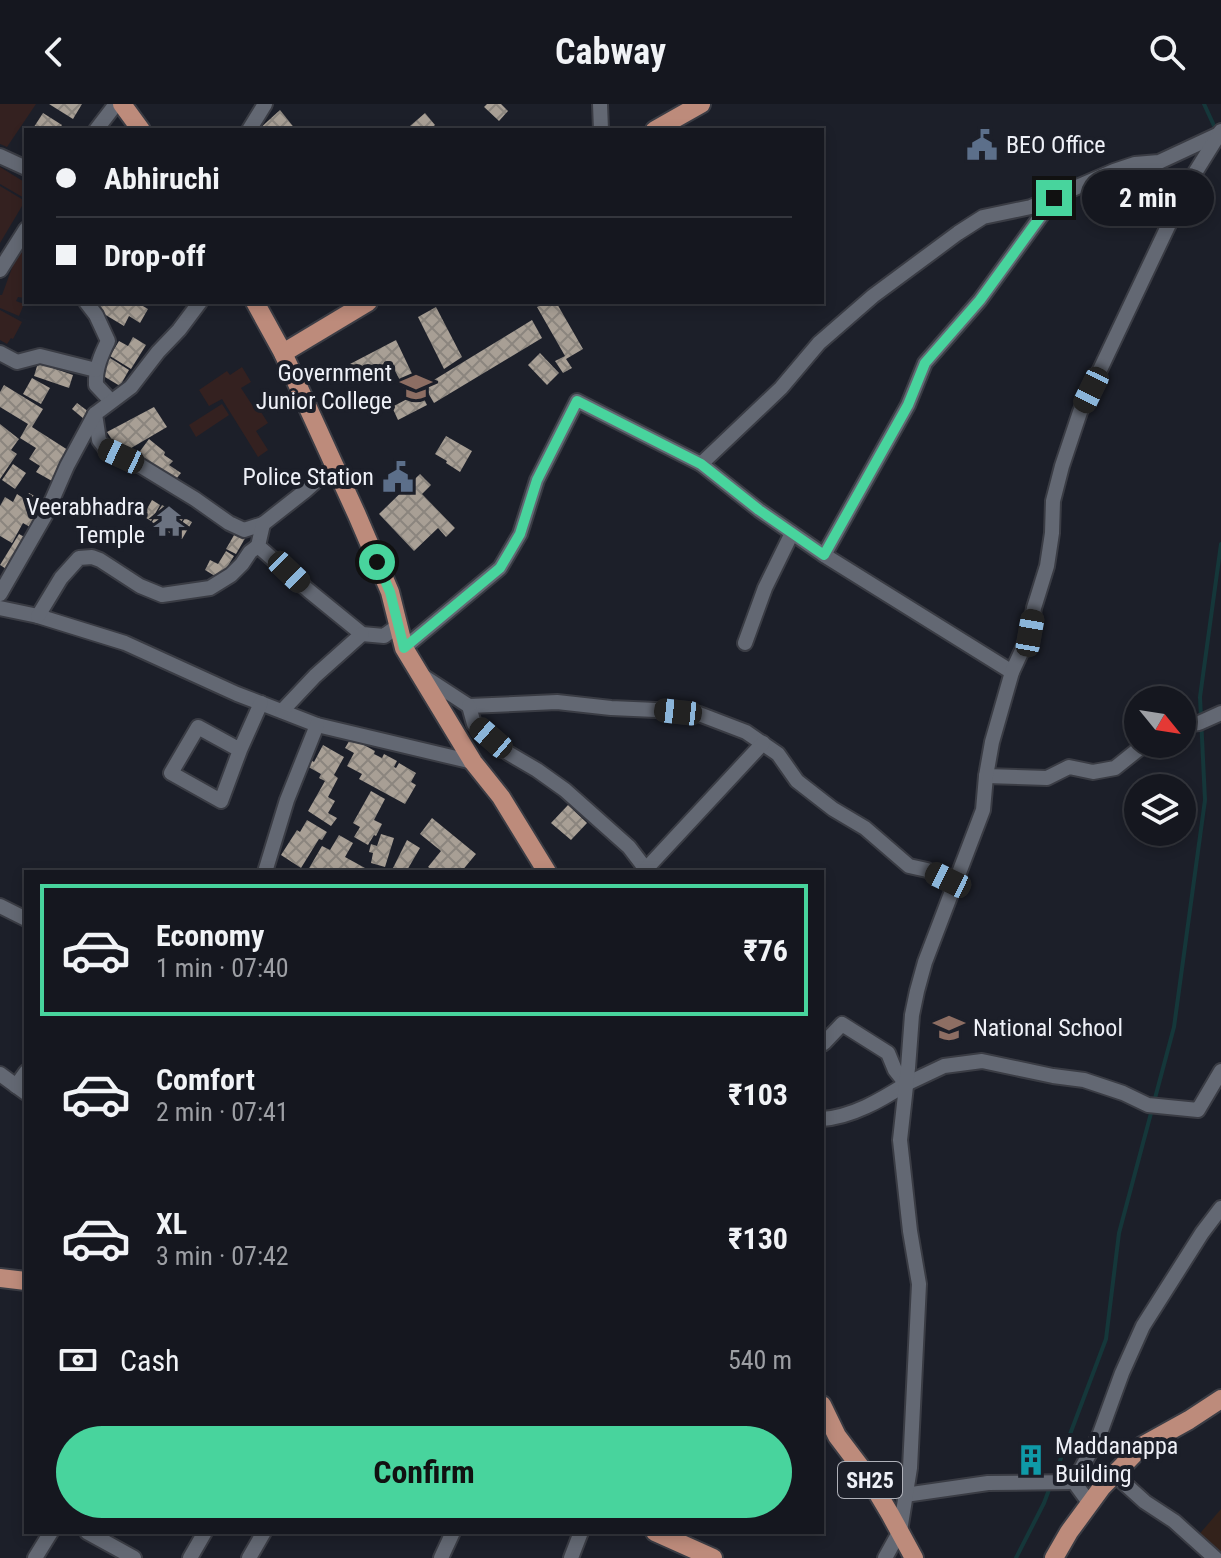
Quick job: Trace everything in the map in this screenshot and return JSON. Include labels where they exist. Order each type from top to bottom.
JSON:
[{"type":"main road","points":[[119,104],[139,128]]},
{"type":"main road","points":[[659,128],[701,104]]},
{"type":"main road","points":[[256,304],[283,353],[390,592],[404,648],[473,762],[501,797],[540,869]]},
{"type":"main road","points":[[283,353],[365,304]]},
{"type":"main road","points":[[0,1278],[24,1281]]},
{"type":"main road","points":[[1054,1558],[1102,1487],[1142,1446],[1221,1399]]},
{"type":"main road","name":"SH25","points":[[824,1414],[829,1437],[868,1477],[914,1558]]},
{"type":"main road","points":[[659,1534],[713,1558]]},
{"type":"street","points":[[98,128],[119,104]]},
{"type":"street","points":[[250,128],[265,104]]},
{"type":"street","points":[[600,104],[601,128]]},
{"type":"street","points":[[701,464],[781,388],[819,343],[873,296],[983,217],[1031,207],[1135,164],[1159,162],[1219,133]]},
{"type":"street","points":[[885,1558],[900,1531],[910,1468],[919,1284],[900,1140],[917,991],[925,962],[983,810],[992,742],[1012,672],[1030,633],[1047,566],[1053,501],[1080,412],[1159,242],[1188,184],[1219,133]]},
{"type":"street","points":[[0,156],[24,167]]},
{"type":"street","points":[[824,555],[908,405],[925,363],[980,300],[1054,198]]},
{"type":"street","points":[[0,270],[24,232]]},
{"type":"street","points":[[88,304],[108,341],[96,370],[96,385],[111,401]]},
{"type":"street","points":[[0,594],[46,514],[95,414],[131,387],[198,304]]},
{"type":"street","points":[[0,353],[17,362],[40,356],[96,370]]},
{"type":"street","points":[[404,648],[500,568],[520,534],[537,480],[577,401],[701,464],[759,510],[824,555],[1012,672]]},
{"type":"street","points":[[95,414],[99,440],[106,449],[136,463],[244,530],[263,524],[334,463]]},
{"type":"street","points":[[38,616],[61,578],[79,558],[100,560],[140,586],[162,595],[210,588],[231,575],[258,546],[263,524]]},
{"type":"street","points":[[745,643],[765,588],[792,533]]},
{"type":"street","points":[[258,546],[362,634],[384,636],[399,625]]},
{"type":"street","points":[[0,608],[38,616],[125,643],[237,694],[317,725],[473,762]]},
{"type":"street","points":[[282,711],[362,634]]},
{"type":"street","points":[[419,673],[469,706],[557,702],[699,714],[746,732],[778,754],[797,781],[833,809],[865,828],[909,866],[927,870],[955,884]]},
{"type":"street","points":[[240,750],[198,727],[171,773],[221,801],[261,703]]},
{"type":"street","points":[[469,706],[474,724],[508,753],[565,790],[629,847],[646,870]]},
{"type":"street","points":[[1196,723],[1221,713]]},
{"type":"street","points":[[266,870],[287,800],[317,725]]},
{"type":"street","points":[[648,870],[763,743]]},
{"type":"street","points":[[986,776],[1047,778],[1069,767],[1093,772],[1115,768],[1128,758]]},
{"type":"street","points":[[0,906],[24,918]]},
{"type":"street","points":[[824,1043],[842,1024],[888,1053],[895,1070],[906,1084]]},
{"type":"street","points":[[824,1119],[839,1118],[883,1099],[944,1066],[982,1061],[1084,1080],[1155,1106],[1198,1110],[1221,1071]]},
{"type":"street","points":[[0,1074],[21,1090]]},
{"type":"street","points":[[1074,1482],[1099,1436],[1143,1326],[1221,1208]]},
{"type":"street","points":[[1114,1474],[1215,1558]]},
{"type":"street","points":[[905,1495],[988,1483],[1074,1482]]},
{"type":"street","points":[[1074,1482],[1090,1504]]},
{"type":"street","points":[[35,1558],[50,1534]]},
{"type":"street","points":[[91,1534],[134,1558]]},
{"type":"street","points":[[190,1558],[204,1534]]},
{"type":"street","points":[[249,1558],[263,1534]]},
{"type":"street","points":[[441,1558],[452,1534]]},
{"type":"street","points":[[571,1558],[580,1534]]},
{"type":"shaded area","points":[[0,104],[36,104],[7,147],[0,144]]},
{"type":"shaded area","points":[[0,167],[24,182],[24,198],[0,184]]},
{"type":"shaded area","points":[[0,186],[24,203],[0,243]]},
{"type":"shaded area","points":[[24,241],[24,298],[18,297],[16,301],[24,304],[19,316],[0,308],[0,295]]},
{"type":"shaded area","points":[[0,310],[22,322],[7,344],[0,340]]},
{"type":"shaded area","points":[[242,367],[251,382],[241,388],[268,423],[256,431],[268,450],[258,457],[222,399],[209,406],[199,390],[227,371],[230,375]]},
{"type":"shaded area","points":[[222,404],[229,415],[196,437],[189,425]]},
{"type":"shaded area","points":[[1221,1509],[1221,1558],[1196,1538]]},
{"type":"building","points":[[49,104],[82,104],[73,119]]},
{"type":"building","points":[[487,104],[501,104],[508,111],[499,121],[484,107]]},
{"type":"building","points":[[280,110],[294,128],[260,128]]},
{"type":"building","points":[[43,113],[62,125],[60,128],[33,128]]},
{"type":"building","points":[[425,113],[435,125],[431,128],[410,126]]},
{"type":"building","points":[[96,304],[139,304],[148,309],[140,323],[129,316],[124,326],[94,308]]},
{"type":"building","points":[[557,304],[583,349],[566,359],[572,368],[563,373],[555,361],[565,356],[537,307]]},
{"type":"building","points":[[436,307],[462,357],[444,369],[418,317]]},
{"type":"building","points":[[532,320],[542,338],[434,403],[424,386]]},
{"type":"building","points":[[133,337],[146,345],[131,369],[110,356],[119,341],[128,346]]},
{"type":"building","points":[[396,340],[427,405],[398,420],[392,407],[409,398],[390,361],[358,378],[350,364]]},
{"type":"building","points":[[540,353],[559,373],[547,385],[528,365]]},
{"type":"building","points":[[110,358],[129,370],[120,386],[100,374]]},
{"type":"building","points":[[38,363],[73,375],[69,388],[34,376]]},
{"type":"building","points":[[32,378],[50,388],[41,404],[23,394]]},
{"type":"building","points":[[4,385],[43,409],[32,427],[71,452],[52,481],[36,472],[40,466],[29,459],[36,448],[20,438],[28,424],[0,407],[0,392]]},
{"type":"building","points":[[77,403],[89,412],[84,419],[72,409]]},
{"type":"building","points":[[154,407],[167,427],[121,454],[107,432]]},
{"type":"building","points":[[0,424],[19,439],[11,450],[17,454],[0,479]]},
{"type":"building","points":[[446,436],[472,451],[460,472],[435,454]]},
{"type":"building","points":[[149,439],[173,461],[169,465],[181,473],[172,484],[135,458]]},
{"type":"building","points":[[13,464],[26,473],[15,489],[2,480]]},
{"type":"building","points":[[420,474],[431,485],[422,494],[455,528],[446,537],[438,528],[414,551],[379,514]]},
{"type":"building","points":[[29,493],[49,504],[35,530],[23,523],[12,543],[0,536],[0,506],[5,497],[13,502],[17,494],[26,500]]},
{"type":"building","points":[[152,500],[160,505],[151,521],[143,516]]},
{"type":"building","points":[[162,505],[184,517],[173,535],[152,522]]},
{"type":"building","points":[[185,518],[192,522],[182,539],[175,535]]},
{"type":"building","points":[[237,530],[247,535],[236,554],[226,549]]},
{"type":"building","points":[[19,534],[30,540],[11,572],[0,565]]},
{"type":"building","points":[[226,551],[234,556],[220,579],[205,570],[210,560],[218,564]]},
{"type":"building","points":[[351,738],[382,758],[384,754],[397,761],[394,767],[399,763],[416,773],[411,782],[416,785],[405,804],[359,779],[362,774],[347,766],[354,753],[345,748]]},
{"type":"building","points":[[323,745],[344,757],[334,775],[338,778],[328,797],[335,801],[328,813],[337,818],[331,826],[308,811],[325,781],[319,778],[321,774],[303,764],[307,758],[314,762]]},
{"type":"building","points":[[371,791],[385,799],[374,820],[382,824],[368,845],[354,837],[360,827],[353,823]]},
{"type":"building","points":[[568,805],[587,823],[571,840],[551,823]]},
{"type":"building","points":[[432,818],[476,854],[463,870],[432,870],[428,867],[441,851],[420,834]]},
{"type":"building","points":[[307,820],[327,832],[301,868],[281,855]]},
{"type":"building","points":[[381,834],[394,838],[385,867],[371,863],[373,853],[369,852],[371,844],[377,846]]},
{"type":"building","points":[[339,835],[353,843],[345,857],[365,868],[308,870],[322,846],[330,850]]},
{"type":"building","points":[[407,840],[420,848],[407,870],[393,868]]},
{"type":"building","name":"Maddanappa Building","points":[[1028,1444],[1041,1448],[1033,1475],[1021,1472]]},
{"type":"waterway","points":[[1204,104],[1216,130]]},
{"type":"waterway","points":[[1016,1558],[1044,1503],[1106,1339],[1119,1233],[1174,1027],[1205,800],[1200,697],[1221,544]]},
{"type":"place","name":"BEO Office","points":[[982,145]]},
{"type":"place","name":"Government Junior College","points":[[416,387]]},
{"type":"place","name":"Police Station","points":[[398,477]]},
{"type":"place","name":"Veerabhadra Temple","points":[[169,521]]},
{"type":"place","name":"National School","points":[[949,1028]]},
{"type":"place","name":"Maddanappa Building","points":[[1031,1460]]},
{"type":"route","points":[[377,562],[390,592],[404,648],[500,568],[520,534],[537,480],[577,401],[701,464],[759,510],[824,555],[908,405],[925,363],[980,300],[1054,198]]}]
